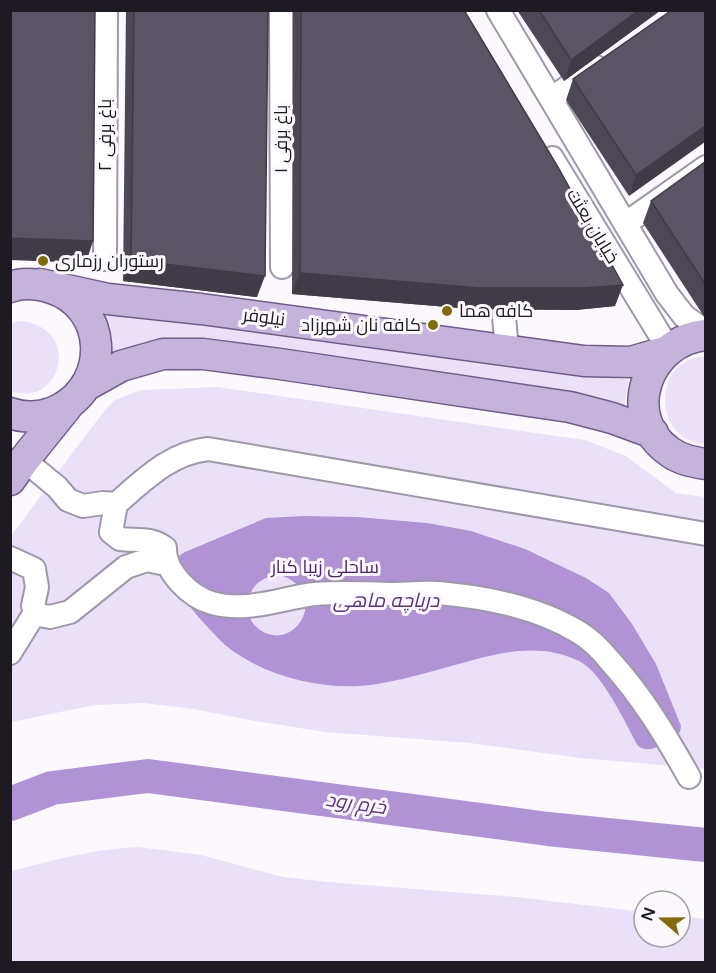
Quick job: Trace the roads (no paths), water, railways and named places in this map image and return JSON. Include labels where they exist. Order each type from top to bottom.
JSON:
[{"type":"main road","name":"نیلوفر","points":[[19,286],[584,361],[631,362],[667,350],[681,341],[705,333]]},
{"type":"main road","points":[[17,470],[78,395],[95,365],[96,343],[91,322],[78,304],[61,291],[19,286]]},
{"type":"main road","points":[[667,350],[655,363],[646,381],[643,401],[647,420],[653,432],[669,452],[688,462],[705,464]]},
{"type":"main road","points":[[10,413],[33,417],[52,413],[121,366],[163,354],[202,354],[570,408],[612,418],[653,432]]},
{"type":"street","name":"باغ برفی ۲","points":[[105,259],[106,10]]},
{"type":"street","name":"باغ برفی ۱","points":[[280,10],[282,267]]},
{"type":"street","name":"خیابان بعثت","points":[[498,10],[667,294],[684,316],[705,333]]},
{"type":"street","points":[[550,99],[617,51]]},
{"type":"street","name":"خیابان بعثت","points":[[541,140],[667,350]]},
{"type":"street","points":[[625,224],[705,167]]},
{"type":"street","points":[[500,259],[507,351]]},
{"type":"street","points":[[689,777],[669,741],[638,694],[603,653],[582,634],[536,612],[497,601],[436,593],[343,593],[301,596],[249,607],[210,603],[180,583],[166,560],[165,548],[147,539],[120,539],[111,532],[116,504],[153,473],[174,459],[194,451],[208,449],[705,534]]},
{"type":"street","points":[[17,470],[57,487],[68,500],[82,506],[116,504]]},
{"type":"street","points":[[10,558],[34,569],[37,587],[33,606],[39,615],[50,617],[69,612],[126,567],[147,560],[161,563],[166,560]]},
{"type":"street","points":[[10,653],[36,611]]},
{"type":"water","name":"دریاچه ماهی","points":[[357,517],[427,523],[471,531],[525,549],[586,578],[609,593],[632,624],[656,664],[681,726],[680,732],[665,743],[654,748],[643,749],[638,746],[605,687],[588,667],[561,654],[543,651],[508,652],[395,681],[351,686],[312,683],[273,672],[255,664],[224,644],[192,609],[178,588],[171,561],[185,552],[266,518]],"holes":[[[280,575],[295,583],[303,594],[306,606],[303,618],[296,627],[285,634],[273,635],[260,630],[254,624],[248,611],[249,596],[252,590],[260,581],[272,576]]]},
{"type":"waterway","name":"خرم رود","points":[[10,804],[52,788],[148,776],[548,829],[706,845]]},
{"type":"place","name":"رستوران رزماری","points":[[43,261]]},
{"type":"place","name":"کافه هما","points":[[447,311]]},
{"type":"place","name":"کافه نان شهرزاد","points":[[433,325]]},
{"type":"park label","name":"ساحلی زیبا کنار","points":[[325,567]]}]
